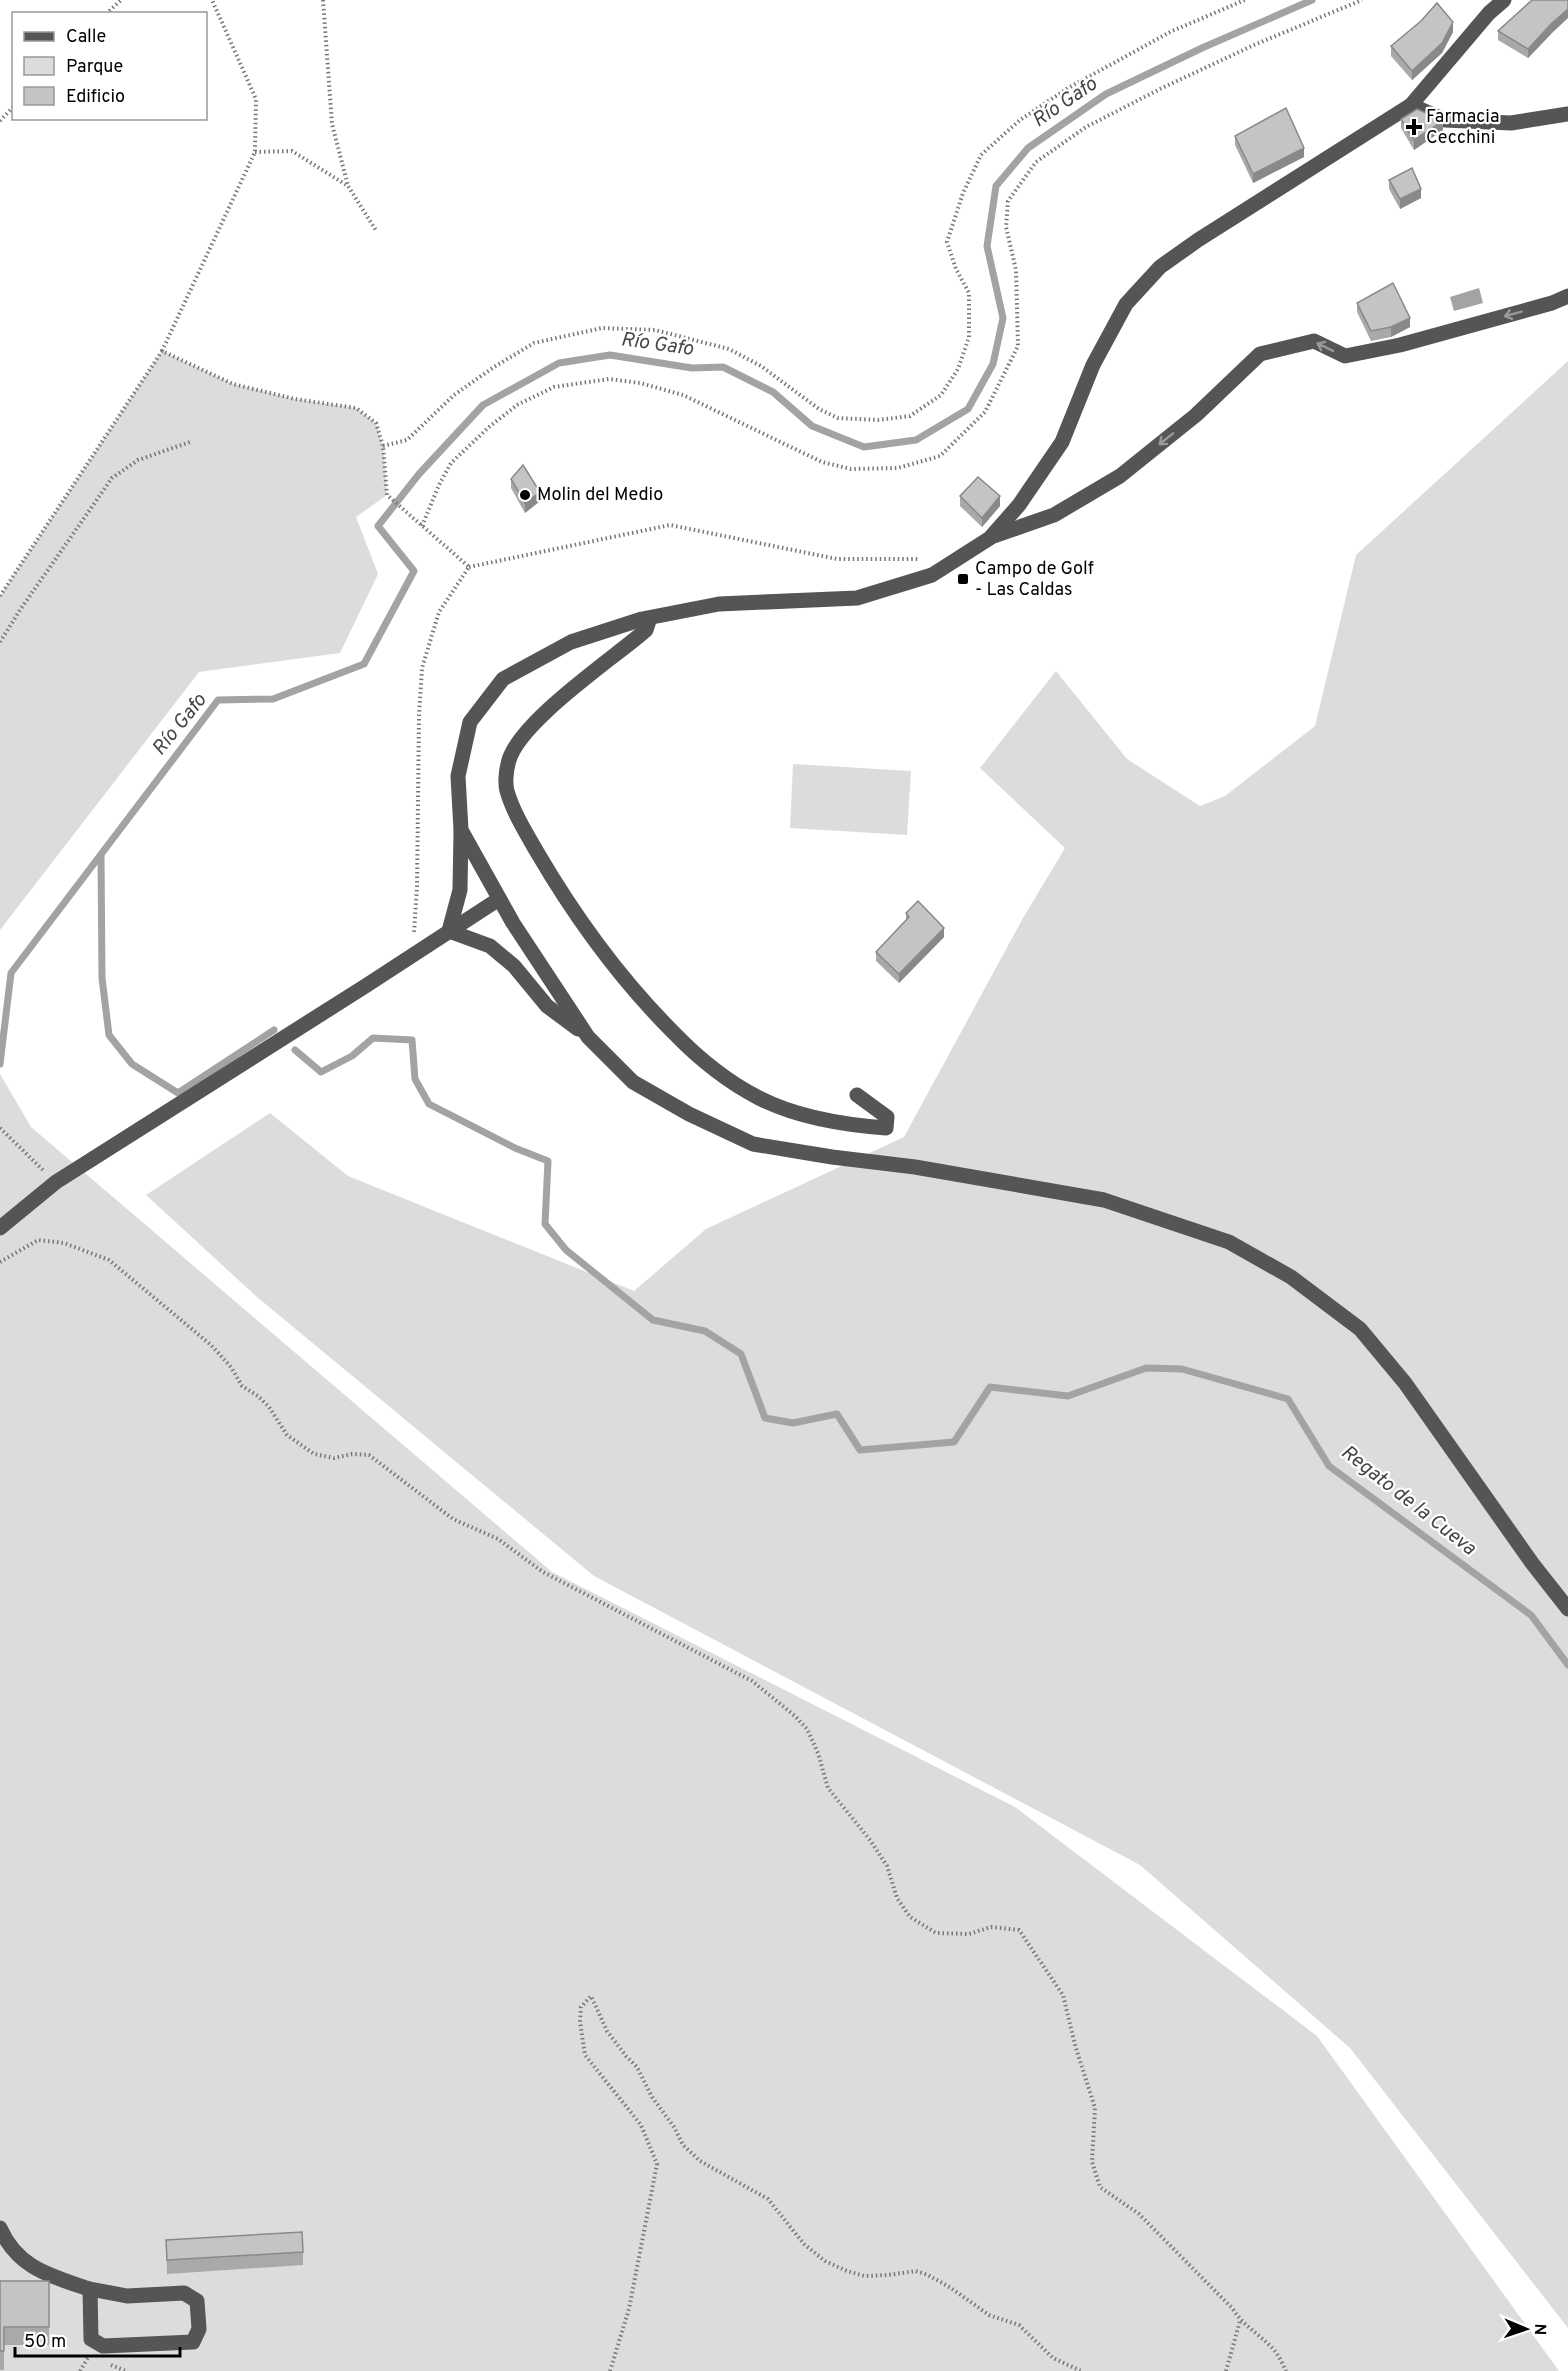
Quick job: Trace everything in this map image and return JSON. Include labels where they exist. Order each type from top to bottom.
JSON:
[{"type":"street","points":[[990,538],[1019,505],[1062,442],[1093,365],[1126,304],[1160,267],[1198,240],[1411,105],[1489,13],[1504,0]]},
{"type":"street","points":[[1411,105],[1445,120],[1511,123],[1568,114]]},
{"type":"street","points":[[449,931],[460,890],[461,830],[458,776],[470,722],[503,678],[571,642],[650,618],[719,604],[857,598],[932,575],[990,538],[1054,515],[1120,476],[1196,415],[1260,354],[1314,341],[1345,356],[1400,345],[1552,303],[1568,296]]},
{"type":"street","points":[[650,618],[646,630],[556,702],[522,736],[508,761],[506,789],[526,832],[550,874],[592,936],[619,973],[675,1034],[717,1070],[759,1098],[817,1119],[886,1128],[887,1116],[858,1095]]},
{"type":"street","points":[[461,830],[513,923],[588,1036]]},
{"type":"street","points":[[0,1227],[56,1182],[499,899]]},
{"type":"street","points":[[449,931],[490,946],[514,966],[547,1006],[588,1036],[633,1082],[689,1114],[753,1144],[915,1167],[1104,1200],[1229,1242],[1291,1277],[1360,1329],[1405,1383],[1532,1563],[1568,1609]]},
{"type":"street","points":[[0,2228],[7,2244],[25,2263],[49,2275],[90,2289],[127,2296],[184,2293],[197,2301],[199,2329],[193,2342],[103,2346],[91,2339],[90,2289]]},
{"type":"path","points":[[108,12],[122,0]]},
{"type":"path","points":[[0,596],[162,351],[255,152],[256,99],[212,0]]},
{"type":"path","points":[[323,0],[332,124],[348,186],[377,232]]},
{"type":"path","points":[[383,446],[407,440],[454,395],[534,343],[602,328],[655,330],[729,349],[761,366],[819,409],[838,418],[878,420],[910,416],[941,395],[958,369],[969,337],[969,293],[956,269],[947,242],[963,194],[981,155],[1020,120],[1068,88],[1172,31],[1245,0]]},
{"type":"path","points":[[422,526],[451,463],[489,427],[517,405],[554,387],[609,379],[640,382],[683,395],[822,462],[851,469],[898,468],[940,456],[985,412],[1018,346],[1016,270],[1006,227],[1008,201],[1036,162],[1086,127],[1254,45],[1362,0]]},
{"type":"path","points":[[0,121],[12,108]]},
{"type":"path","points":[[255,152],[292,152],[348,186]]},
{"type":"path","points":[[162,351],[233,384],[295,399],[357,408],[376,423],[383,446],[387,495],[469,567]]},
{"type":"path","points":[[0,642],[112,478],[138,460],[190,442]]},
{"type":"path","points":[[414,935],[417,887],[418,716],[422,668],[439,612],[469,567],[670,525],[837,559],[926,559]]},
{"type":"path","points":[[0,1128],[56,1182]]},
{"type":"path","points":[[0,1262],[38,1240],[64,1243],[109,1260],[211,1345],[231,1367],[242,1386],[258,1396],[269,1407],[287,1435],[314,1454],[334,1458],[369,1455],[453,1519],[498,1539],[543,1572],[752,1681],[795,1716],[811,1737],[828,1788],[870,1840],[887,1866],[897,1898],[910,1917],[936,1933],[969,1934],[991,1927],[1019,1930],[1063,1995],[1075,2044],[1095,2108],[1092,2162],[1100,2187],[1139,2214],[1233,2309],[1240,2321],[1254,2330],[1276,2351],[1286,2371]]},
{"type":"path","points":[[610,2371],[629,2309],[657,2164],[641,2126],[585,2055],[580,2022],[581,2007],[591,1996],[607,2031],[637,2067],[652,2097],[674,2127],[683,2145],[700,2161],[768,2199],[804,2244],[825,2260],[847,2271],[864,2276],[916,2271],[928,2276],[989,2315],[1019,2325],[1053,2358],[1081,2371]]},
{"type":"path","points":[[1226,2371],[1240,2321]]},
{"type":"green space","points":[[162,351],[233,384],[295,399],[356,408],[376,423],[383,446],[387,495],[356,517],[378,574],[340,653],[199,672],[0,930],[0,596]]},
{"type":"green space","points":[[1568,361],[1568,2328],[1350,2048],[1140,1865],[594,1576],[257,1297],[146,1195],[270,1113],[348,1176],[634,1291],[706,1229],[904,1137],[1023,918],[1065,848],[980,768],[1056,671],[1127,759],[1200,806],[1225,796],[1315,726],[1356,555]]},
{"type":"green space","points":[[793,764],[911,771],[907,835],[790,828]]},
{"type":"green space","points":[[0,1074],[31,1127],[552,1572],[1015,1807],[1317,2036],[1559,2371],[0,2371],[4,2345],[49,2344],[49,2299],[0,2299]]},
{"type":"shaded area","points":[[1479,288],[1483,303],[1454,311],[1450,297]]},
{"type":"building","points":[[1532,0],[1568,0],[1568,9],[1528,49],[1498,31]]},
{"type":"building","points":[[1437,3],[1453,22],[1442,43],[1412,71],[1391,46],[1421,21]]},
{"type":"building","points":[[1286,108],[1304,148],[1253,174],[1235,136]]},
{"type":"building","points":[[1417,109],[1443,121],[1414,140],[1401,119]]},
{"type":"building","points":[[1412,168],[1421,189],[1400,199],[1389,180]]},
{"type":"building","points":[[1393,283],[1410,318],[1391,327],[1371,331],[1357,303]]},
{"type":"building","points":[[523,465],[540,492],[525,503],[511,479]]},
{"type":"building","points":[[978,477],[1000,496],[982,518],[960,496]]},
{"type":"building","points":[[918,901],[944,928],[899,974],[876,952],[909,917],[906,913]]},
{"type":"building","points":[[302,2232],[303,2252],[167,2260],[166,2240]]},
{"type":"building","points":[[0,2281],[49,2281],[49,2327],[4,2327],[4,2351],[0,2351]]},
{"type":"waterway","name":"Río Gafo","points":[[0,1064],[11,973],[218,700],[273,699],[364,664],[414,571],[378,526],[419,474],[483,405],[559,363],[610,355],[692,368],[723,367],[773,392],[812,426],[864,447],[916,440],[968,409],[993,364],[1003,318],[987,246],[996,186],[1028,148],[1106,94],[1202,48],[1312,0]]},
{"type":"waterway","name":"Regato de la Cueva","points":[[101,855],[102,978],[109,1035],[132,1064],[178,1093],[274,1030]]},
{"type":"waterway","name":"Regato de la Cueva","points":[[295,1050],[321,1072],[352,1056],[373,1038],[412,1040],[415,1079],[429,1104],[515,1148],[548,1161],[545,1224],[566,1250],[653,1320],[705,1331],[741,1354],[765,1418],[793,1423],[837,1414],[860,1450],[954,1442],[990,1387],[1068,1396],[1146,1368],[1182,1369],[1288,1399],[1329,1466],[1531,1615],[1568,1665]]},
{"type":"place","name":"Farmacia Cecchini","points":[[1414,127]]},
{"type":"place","name":"Molin del Medio","points":[[525,495]]},
{"type":"place","name":"Campo de Golf - Las Caldas","points":[[963,579]]}]
